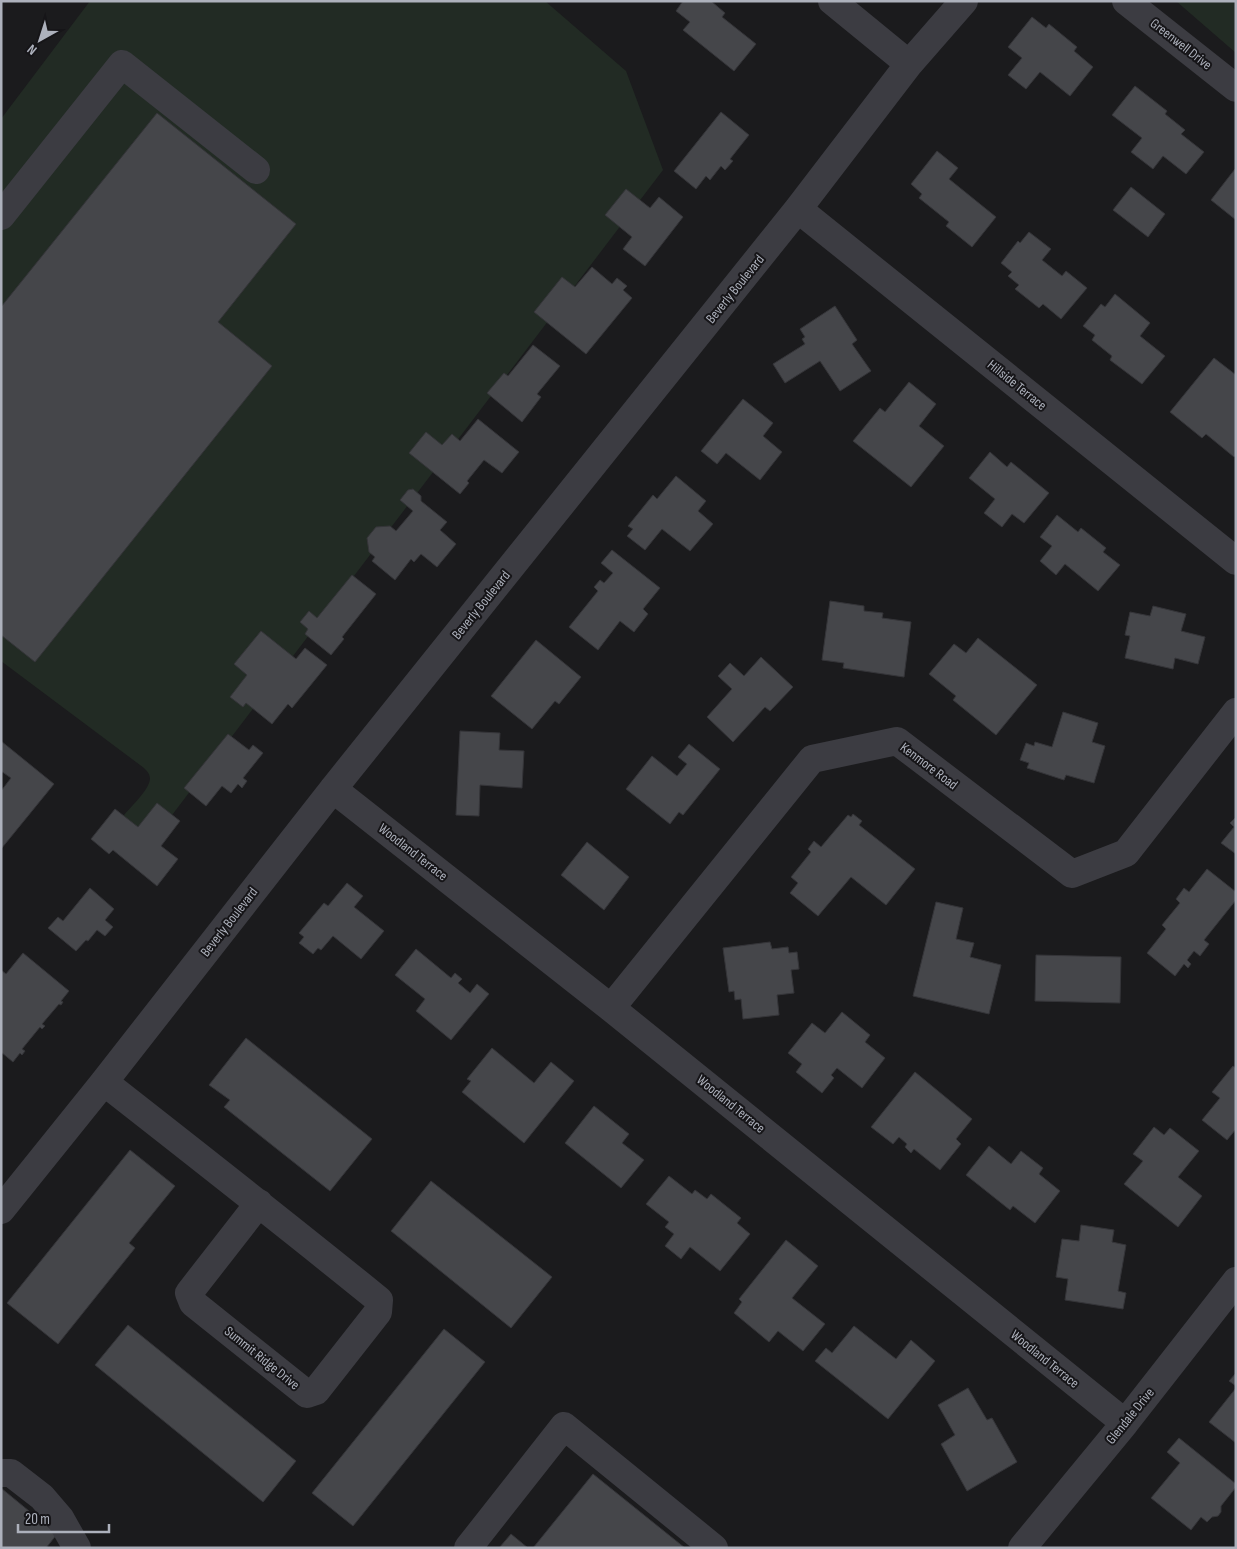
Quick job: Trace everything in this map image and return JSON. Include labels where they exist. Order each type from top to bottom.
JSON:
[{"type":"street","points":[[832,1],[909,64]]},
{"type":"street","name":"Beverly Boulevard","points":[[1,1210],[104,1082],[333,789],[798,209],[909,64],[964,1]]},
{"type":"street","name":"Greenwell Drive","points":[[1126,1],[1236,88]]},
{"type":"street","points":[[1,216],[122,64],[256,170]]},
{"type":"street","name":"Hillside Terrace","points":[[798,209],[1236,561]]},
{"type":"street","name":"Kenmore Road","points":[[611,1008],[812,759],[897,741],[1072,874],[1126,854],[1236,712]]},
{"type":"street","name":"Woodland Terrace","points":[[333,789],[611,1008],[1125,1423]]},
{"type":"street","name":"Summit Ridge Drive","points":[[104,1082],[259,1203],[379,1300],[378,1312],[316,1391],[306,1394],[194,1303],[189,1293],[259,1203]]},
{"type":"street","name":"Glendale Drive","points":[[1022,1548],[1125,1423],[1236,1281]]},
{"type":"street","points":[[468,1548],[564,1426],[714,1548]]},
{"type":"street","points":[[1,1473],[11,1473],[42,1497],[60,1518],[77,1548]]},
{"type":"shaded area","points":[[90,1],[545,1],[626,71],[663,170],[150,844],[121,819],[149,784],[150,779],[147,771],[1,661],[1,119]]},
{"type":"shaded area","points":[[1176,1],[1236,1],[1236,53]]},
{"type":"building","points":[[683,1],[711,1],[725,13],[722,17],[756,44],[734,71],[683,30],[690,22],[676,11]]},
{"type":"building","points":[[1032,17],[1046,28],[1049,24],[1077,47],[1074,51],[1093,67],[1070,96],[1040,72],[1026,89],[1008,75],[1022,58],[1008,47]]},
{"type":"building","points":[[1135,86],[1167,111],[1165,114],[1185,130],[1181,134],[1204,152],[1186,174],[1163,156],[1153,169],[1131,152],[1142,138],[1112,115]]},
{"type":"building","points":[[721,112],[749,135],[730,159],[733,161],[725,170],[721,166],[710,180],[706,176],[696,189],[674,171]]},
{"type":"building","points":[[157,113],[296,224],[218,322],[272,366],[35,662],[1,635],[1,307]]},
{"type":"building","points":[[937,151],[958,168],[949,179],[996,217],[972,247],[946,226],[949,222],[919,198],[922,194],[911,184]]},
{"type":"building","points":[[1236,170],[1236,220],[1211,200]]},
{"type":"building","points":[[1131,187],[1165,214],[1148,237],[1113,210]]},
{"type":"building","points":[[626,189],[650,208],[659,197],[683,217],[645,266],[623,249],[632,237],[605,215]]},
{"type":"building","points":[[1029,232],[1051,249],[1042,260],[1062,276],[1066,271],[1087,288],[1061,319],[1043,304],[1039,308],[1015,289],[1019,285],[1008,276],[1012,272],[1001,263],[1018,241],[1020,243]]},
{"type":"building","points":[[592,267],[612,284],[617,278],[627,286],[623,290],[632,298],[586,354],[534,312],[562,277],[575,287]]},
{"type":"building","points":[[1115,294],[1150,323],[1140,336],[1165,356],[1142,384],[1110,360],[1112,356],[1092,340],[1095,335],[1083,326],[1101,304],[1105,307]]},
{"type":"building","points":[[835,306],[857,340],[852,344],[871,371],[840,391],[820,361],[785,383],[773,364],[805,344],[802,339],[805,337],[800,329]]},
{"type":"building","points":[[533,345],[560,366],[537,394],[541,397],[522,422],[487,393],[504,373],[508,376]]},
{"type":"building","points":[[1214,358],[1236,375],[1236,455],[1234,457],[1206,434],[1202,438],[1170,412]]},
{"type":"building","points":[[909,382],[936,404],[919,426],[944,446],[911,487],[853,441],[880,408],[885,412]]},
{"type":"building","points":[[743,399],[773,423],[763,436],[782,452],[760,480],[726,453],[717,464],[701,451]]},
{"type":"building","points":[[478,419],[519,452],[502,473],[484,460],[467,481],[469,483],[460,494],[409,453],[426,432],[442,445],[452,434],[460,441]]},
{"type":"building","points":[[990,452],[1007,467],[1011,462],[1049,493],[1024,523],[1012,514],[1002,527],[984,513],[995,499],[969,478]]},
{"type":"building","points":[[676,476],[706,501],[698,511],[713,524],[690,551],[662,529],[645,550],[627,536],[633,529],[628,526],[653,495],[657,499]]},
{"type":"building","points":[[413,489],[421,496],[421,501],[447,522],[440,530],[456,544],[437,567],[421,554],[414,562],[411,559],[395,580],[372,561],[375,557],[369,552],[367,538],[376,527],[390,526],[396,531],[413,511],[400,500],[408,490]]},
{"type":"building","points":[[1057,515],[1078,532],[1081,528],[1106,548],[1103,552],[1120,565],[1098,591],[1065,564],[1056,575],[1040,561],[1052,546],[1040,537]]},
{"type":"building","points":[[612,550],[660,588],[643,609],[648,614],[634,632],[620,621],[598,650],[569,627],[598,591],[594,587],[600,580],[604,583],[613,573],[601,563]]},
{"type":"building","points":[[352,575],[376,594],[342,637],[344,639],[331,655],[305,634],[308,629],[300,622],[309,611],[317,618]]},
{"type":"building","points":[[830,601],[864,606],[864,611],[883,613],[882,618],[911,622],[904,677],[843,668],[844,663],[822,660]]},
{"type":"building","points":[[1153,606],[1186,614],[1181,631],[1205,637],[1198,664],[1175,658],[1173,669],[1125,658],[1130,636],[1125,635],[1130,612],[1150,616]]},
{"type":"building","points":[[261,631],[296,659],[305,648],[327,665],[292,708],[288,704],[272,724],[246,703],[243,707],[230,697],[247,675],[234,664]]},
{"type":"building","points":[[978,638],[1037,685],[996,735],[953,700],[956,696],[929,674],[954,644],[966,653]]},
{"type":"building","points":[[536,640],[581,677],[559,704],[555,701],[532,729],[491,696]]},
{"type":"building","points":[[761,657],[793,687],[770,711],[765,707],[733,742],[707,717],[732,689],[718,676],[730,663],[744,676]]},
{"type":"building","points":[[1063,712],[1098,723],[1092,742],[1105,746],[1094,783],[1066,775],[1064,780],[1027,768],[1029,763],[1020,760],[1026,743],[1034,746],[1035,742],[1052,747]]},
{"type":"building","points":[[460,731],[500,733],[499,750],[524,751],[522,788],[480,785],[479,816],[456,815]]},
{"type":"building","points":[[228,734],[249,750],[253,745],[263,753],[243,778],[247,781],[242,788],[238,784],[231,793],[222,786],[206,806],[184,788]]},
{"type":"building","points":[[1,741],[54,784],[1,849],[1,791],[11,778],[1,771]]},
{"type":"building","points":[[689,744],[720,769],[683,815],[679,812],[670,824],[626,789],[652,756],[677,776],[687,764],[678,757]]},
{"type":"building","points":[[157,803],[180,821],[161,846],[178,859],[157,886],[113,850],[109,854],[91,839],[115,809],[138,827]]},
{"type":"building","points":[[853,814],[862,821],[859,825],[915,869],[886,905],[851,877],[818,916],[790,893],[798,883],[791,877],[811,852],[808,849],[814,841],[821,847],[848,815],[851,817]]},
{"type":"building","points":[[1236,817],[1236,854],[1221,843],[1234,827],[1230,823]]},
{"type":"building","points":[[587,842],[629,877],[604,910],[561,875]]},
{"type":"building","points":[[1207,869],[1236,892],[1236,900],[1204,940],[1209,944],[1200,956],[1194,951],[1187,960],[1191,964],[1188,968],[1184,964],[1175,976],[1147,953],[1166,929],[1162,925],[1180,903],[1176,899],[1184,888],[1189,892]]},
{"type":"building","points":[[347,883],[363,896],[354,907],[384,931],[361,959],[333,936],[321,950],[318,948],[313,954],[299,943],[304,937],[299,933],[324,903],[328,906]]},
{"type":"building","points":[[90,888],[114,909],[105,920],[113,927],[105,936],[97,930],[76,951],[48,928],[58,917],[63,921]]},
{"type":"building","points":[[936,902],[963,908],[956,939],[974,943],[970,957],[1001,965],[989,1014],[913,996]]},
{"type":"building","points":[[770,942],[772,949],[788,947],[789,953],[797,952],[799,969],[791,970],[794,993],[777,995],[779,1015],[743,1019],[741,999],[735,1000],[734,991],[729,992],[723,948]]},
{"type":"building","points":[[416,949],[451,978],[455,973],[462,979],[458,983],[470,993],[477,984],[489,994],[451,1040],[416,1011],[425,999],[395,975]]},
{"type":"building","points":[[23,953],[69,991],[61,1001],[63,1002],[61,1005],[59,1004],[42,1024],[45,1026],[42,1029],[40,1027],[22,1049],[25,1051],[22,1055],[20,1053],[13,1062],[1,1052],[1,970],[6,974]]},
{"type":"building","points":[[1036,955],[1121,957],[1120,1003],[1035,1001]]},
{"type":"building","points":[[842,1012],[870,1035],[865,1042],[885,1058],[862,1088],[837,1068],[831,1075],[834,1078],[822,1093],[796,1072],[802,1064],[788,1053],[812,1023],[825,1033]]},
{"type":"building","points":[[246,1038],[372,1139],[330,1191],[224,1107],[230,1100],[209,1085]]},
{"type":"building","points":[[492,1048],[534,1083],[551,1062],[574,1081],[524,1143],[462,1092],[471,1081],[467,1079]]},
{"type":"building","points":[[1233,1066],[1236,1068],[1236,1129],[1227,1140],[1202,1120],[1220,1098],[1212,1092]]},
{"type":"building","points":[[915,1072],[972,1119],[956,1139],[961,1144],[940,1170],[914,1149],[911,1153],[905,1147],[907,1144],[899,1137],[893,1144],[871,1127]]},
{"type":"building","points":[[594,1106],[629,1134],[622,1143],[644,1160],[621,1188],[565,1143]]},
{"type":"building","points":[[1154,1127],[1164,1135],[1170,1128],[1199,1151],[1178,1177],[1202,1196],[1178,1227],[1124,1184],[1143,1161],[1133,1154]]},
{"type":"building","points":[[989,1146],[1011,1164],[1021,1151],[1043,1168],[1039,1174],[1060,1191],[1035,1223],[1013,1206],[1010,1210],[966,1175]]},
{"type":"building","points":[[130,1150],[175,1186],[129,1243],[135,1248],[58,1344],[7,1303]]},
{"type":"building","points":[[669,1176],[692,1194],[695,1190],[707,1199],[711,1194],[741,1218],[737,1223],[750,1234],[720,1271],[690,1247],[681,1259],[665,1246],[674,1234],[665,1227],[669,1222],[646,1204]]},
{"type":"building","points":[[431,1181],[552,1277],[511,1328],[391,1231]]},
{"type":"building","points":[[1081,1225],[1114,1230],[1112,1242],[1126,1245],[1118,1291],[1126,1293],[1123,1309],[1065,1300],[1068,1279],[1056,1277],[1062,1239],[1079,1241]]},
{"type":"building","points":[[786,1240],[818,1266],[792,1298],[825,1324],[803,1351],[778,1331],[769,1342],[734,1313],[742,1302],[739,1299]]},
{"type":"building","points":[[128,1325],[296,1461],[263,1502],[95,1365]]},
{"type":"building","points":[[854,1326],[896,1359],[911,1340],[935,1361],[888,1419],[815,1361],[826,1348],[832,1353]]},
{"type":"building","points":[[444,1329],[485,1362],[353,1526],[312,1493]]},
{"type":"building","points":[[1236,1373],[1236,1386],[1229,1381]]},
{"type":"building","points":[[968,1388],[987,1420],[992,1418],[1017,1462],[967,1491],[941,1444],[955,1435],[938,1405]]},
{"type":"building","points":[[1236,1388],[1236,1443],[1209,1422]]},
{"type":"building","points":[[1179,1438],[1236,1484],[1236,1487],[1221,1506],[1221,1512],[1218,1516],[1212,1517],[1207,1522],[1201,1517],[1191,1530],[1151,1498],[1180,1463],[1167,1452]]},
{"type":"building","points":[[593,1474],[685,1548],[533,1548]]},
{"type":"building","points":[[1,1488],[57,1534],[46,1548],[1,1548]]},
{"type":"building","points":[[511,1534],[528,1548],[499,1548]]}]
